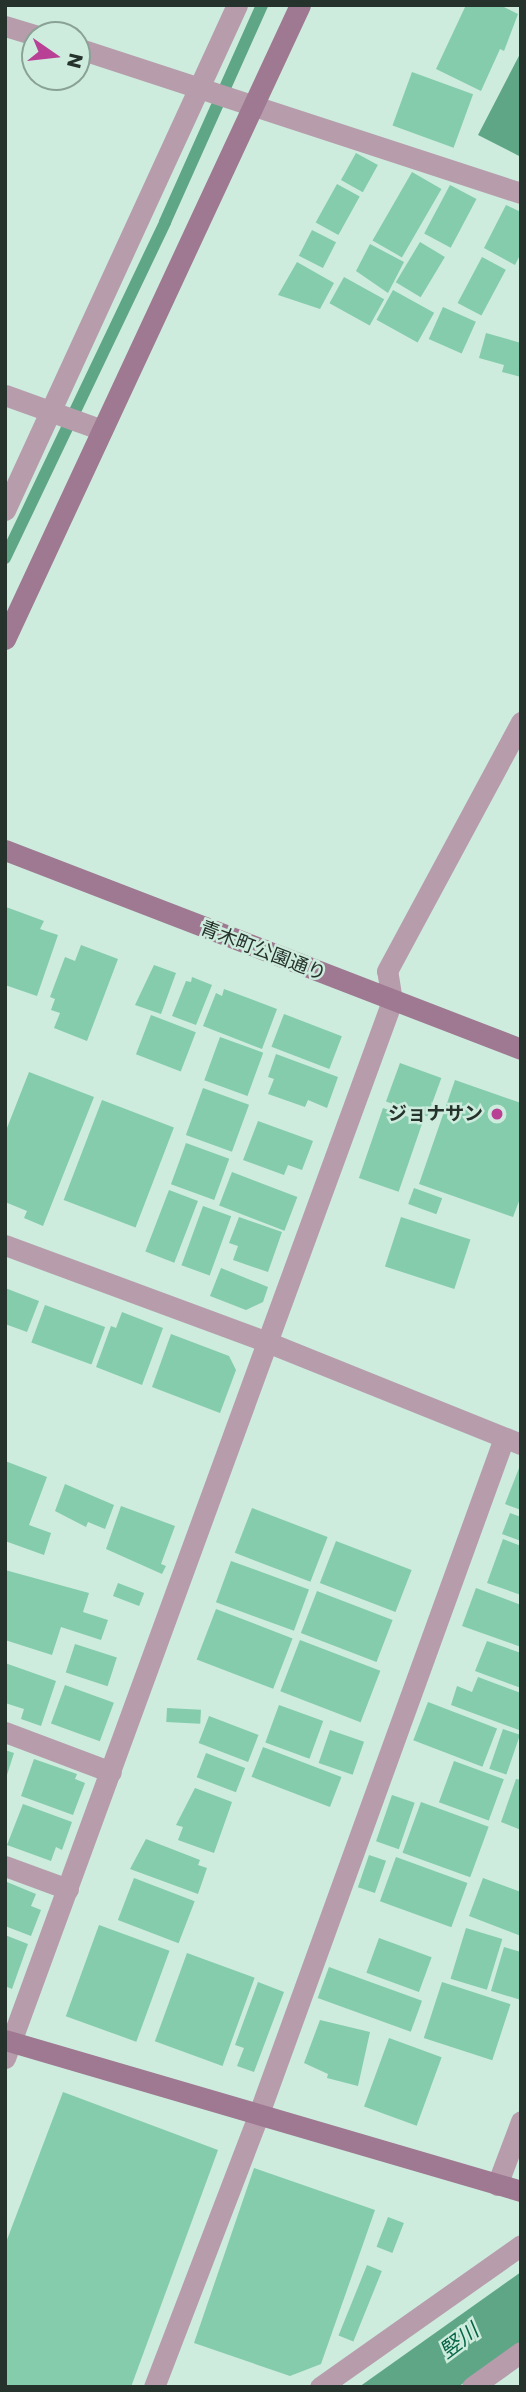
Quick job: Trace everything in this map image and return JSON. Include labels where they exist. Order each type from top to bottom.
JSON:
[{"type":"street","points":[[5,510],[237,5]]},
{"type":"street","points":[[5,639],[300,5]]},
{"type":"street","points":[[91,53],[521,193]]},
{"type":"street","points":[[5,395],[52,409],[102,430]]},
{"type":"street","points":[[521,722],[387,971],[392,1001],[68,1889],[7,2047],[521,2192]]},
{"type":"street","name":"青木町公園通り","points":[[5,850],[521,1049]]},
{"type":"street","points":[[5,1245],[267,1342],[512,1441],[154,2387]]},
{"type":"street","points":[[5,1732],[111,1772]]},
{"type":"street","points":[[5,1866],[68,1889]]},
{"type":"street","points":[[497,2185],[521,2121]]},
{"type":"street","points":[[320,2387],[521,2245]]},
{"type":"street","points":[[472,2387],[521,2352]]},
{"type":"water","points":[[521,52],[521,157],[478,135]]},
{"type":"water","name":"竪川","points":[[521,2272],[521,2342],[458,2387],[359,2387]]},
{"type":"building","points":[[466,5],[500,5],[518,14],[504,51],[500,49],[481,91],[436,69]]},
{"type":"building","points":[[412,72],[473,94],[454,148],[393,126]]},
{"type":"building","points":[[356,153],[378,165],[363,192],[341,180]]},
{"type":"building","points":[[412,172],[441,189],[402,257],[372,240]]},
{"type":"building","points":[[337,184],[360,197],[338,235],[316,222]]},
{"type":"building","points":[[450,185],[476,199],[451,248],[424,234]]},
{"type":"building","points":[[506,205],[521,212],[521,253],[515,265],[484,248]]},
{"type":"building","points":[[312,230],[336,242],[323,268],[299,256]]},
{"type":"building","points":[[420,242],[445,257],[421,297],[396,282]]},
{"type":"building","points":[[370,244],[404,262],[388,293],[356,271]]},
{"type":"building","points":[[482,257],[506,270],[481,316],[458,303]]},
{"type":"building","points":[[297,262],[334,283],[320,309],[278,295]]},
{"type":"building","points":[[344,277],[384,299],[370,326],[329,303]]},
{"type":"building","points":[[393,290],[434,313],[418,343],[377,320]]},
{"type":"building","points":[[443,307],[476,322],[462,354],[429,339]]},
{"type":"building","points":[[486,333],[521,343],[521,377],[502,372],[504,365],[479,358]]},
{"type":"building","points":[[6,907],[44,921],[40,929],[58,935],[37,996],[5,985]]},
{"type":"building","points":[[81,945],[118,959],[87,1041],[54,1028],[60,1013],[51,1010],[55,999],[50,997],[65,957],[75,961]]},
{"type":"building","points":[[154,965],[176,973],[161,1014],[135,1005]]},
{"type":"building","points":[[192,977],[212,985],[196,1025],[172,1016],[186,981],[191,982]]},
{"type":"building","points":[[224,989],[277,1009],[262,1049],[203,1026],[216,993],[222,996]]},
{"type":"building","points":[[284,1014],[342,1036],[329,1069],[271,1047]]},
{"type":"building","points":[[151,1015],[196,1032],[181,1071],[136,1054]]},
{"type":"building","points":[[220,1037],[263,1053],[247,1096],[204,1080]]},
{"type":"building","points":[[276,1054],[338,1077],[327,1108],[308,1100],[305,1107],[268,1094],[274,1079],[268,1077]]},
{"type":"building","points":[[400,1063],[441,1078],[427,1117],[386,1102]]},
{"type":"building","points":[[29,1072],[94,1097],[43,1226],[24,1218],[27,1211],[5,1202],[5,1133]]},
{"type":"building","points":[[455,1080],[521,1103],[521,1196],[513,1217],[419,1184]]},
{"type":"building","points":[[203,1088],[249,1105],[232,1152],[186,1135]]},
{"type":"building","points":[[102,1100],[174,1128],[136,1227],[64,1200]]},
{"type":"building","points":[[383,1108],[423,1122],[399,1192],[359,1178]]},
{"type":"building","points":[[258,1121],[313,1141],[302,1170],[288,1165],[284,1175],[243,1160]]},
{"type":"building","points":[[186,1143],[229,1159],[214,1200],[171,1184]]},
{"type":"building","points":[[232,1172],[297,1197],[284,1231],[219,1206]]},
{"type":"building","points":[[414,1188],[442,1198],[436,1214],[408,1204]]},
{"type":"building","points":[[169,1190],[198,1201],[174,1263],[145,1252]]},
{"type":"building","points":[[203,1206],[231,1216],[210,1275],[181,1265]]},
{"type":"building","points":[[239,1217],[282,1232],[268,1272],[233,1260],[238,1246],[229,1243]]},
{"type":"building","points":[[401,1217],[470,1240],[454,1289],[385,1266]]},
{"type":"building","points":[[221,1268],[268,1287],[263,1302],[246,1310],[210,1296]]},
{"type":"building","points":[[5,1288],[39,1301],[27,1332],[5,1324]]},
{"type":"building","points":[[45,1305],[105,1327],[91,1364],[31,1343]]},
{"type":"building","points":[[122,1312],[163,1328],[142,1385],[96,1367],[111,1326],[116,1328]]},
{"type":"building","points":[[171,1334],[229,1356],[236,1370],[220,1413],[152,1387]]},
{"type":"building","points":[[5,1461],[47,1477],[29,1525],[51,1533],[44,1555],[5,1541]]},
{"type":"building","points":[[521,1463],[521,1510],[505,1504]]},
{"type":"building","points":[[65,1484],[114,1505],[105,1529],[88,1522],[86,1527],[55,1511]]},
{"type":"building","points":[[121,1506],[175,1526],[161,1564],[166,1566],[162,1574],[106,1549]]},
{"type":"building","points":[[252,1508],[328,1537],[310,1582],[235,1553]]},
{"type":"building","points":[[510,1513],[521,1517],[521,1541],[502,1534]]},
{"type":"building","points":[[503,1539],[521,1546],[521,1595],[487,1583]]},
{"type":"building","points":[[336,1541],[412,1570],[395,1612],[320,1583]]},
{"type":"building","points":[[231,1561],[309,1589],[294,1631],[216,1602]]},
{"type":"building","points":[[5,1570],[89,1593],[83,1612],[108,1620],[101,1640],[61,1627],[52,1655],[5,1640]]},
{"type":"building","points":[[118,1583],[144,1593],[139,1606],[113,1596]]},
{"type":"building","points":[[476,1588],[521,1605],[521,1647],[462,1626]]},
{"type":"building","points":[[317,1591],[393,1620],[376,1662],[301,1633]]},
{"type":"building","points":[[216,1609],[293,1638],[273,1689],[197,1659]]},
{"type":"building","points":[[300,1640],[380,1671],[361,1722],[280,1691]]},
{"type":"building","points":[[487,1641],[521,1653],[521,1688],[475,1671]]},
{"type":"building","points":[[75,1644],[117,1658],[108,1686],[66,1673]]},
{"type":"building","points":[[5,1663],[56,1681],[41,1726],[21,1719],[24,1709],[5,1703]]},
{"type":"building","points":[[478,1677],[521,1693],[519,1730],[451,1705],[457,1686],[472,1692]]},
{"type":"building","points":[[65,1685],[114,1703],[100,1741],[51,1724]]},
{"type":"building","points":[[428,1702],[497,1729],[482,1767],[413,1740]]},
{"type":"building","points":[[279,1705],[323,1721],[309,1759],[265,1743]]},
{"type":"building","points":[[167,1708],[201,1710],[200,1724],[166,1722]]},
{"type":"building","points":[[209,1716],[258,1735],[248,1762],[199,1743]]},
{"type":"building","points":[[503,1729],[520,1735],[506,1775],[489,1769]]},
{"type":"building","points":[[330,1730],[364,1742],[353,1775],[319,1763]]},
{"type":"building","points":[[263,1747],[341,1777],[330,1807],[252,1777]]},
{"type":"building","points":[[5,1750],[14,1753],[6,1778],[5,1778]]},
{"type":"building","points":[[206,1753],[245,1768],[236,1792],[197,1777]]},
{"type":"building","points":[[34,1759],[77,1774],[75,1779],[85,1783],[73,1815],[21,1796]]},
{"type":"building","points":[[454,1761],[504,1779],[489,1820],[439,1802]]},
{"type":"building","points":[[516,1779],[521,1780],[521,1830],[501,1822]]},
{"type":"building","points":[[195,1788],[232,1802],[214,1853],[178,1840],[183,1827],[176,1825]]},
{"type":"building","points":[[392,1795],[415,1803],[399,1849],[376,1841]]},
{"type":"building","points":[[421,1802],[489,1827],[470,1877],[403,1853]]},
{"type":"building","points":[[23,1804],[72,1822],[62,1850],[56,1847],[51,1861],[7,1845]]},
{"type":"building","points":[[146,1839],[200,1860],[198,1865],[207,1868],[198,1894],[130,1869]]},
{"type":"building","points":[[369,1855],[386,1861],[375,1893],[358,1887]]},
{"type":"building","points":[[396,1857],[467,1883],[451,1927],[380,1901]]},
{"type":"building","points":[[134,1878],[195,1901],[179,1943],[118,1920]]},
{"type":"building","points":[[483,1878],[521,1892],[521,1936],[469,1916]]},
{"type":"building","points":[[7,1882],[36,1894],[31,1906],[41,1910],[31,1936],[5,1926]]},
{"type":"building","points":[[99,1925],[169,1951],[136,2042],[66,2016]]},
{"type":"building","points":[[466,1928],[502,1939],[487,1990],[451,1979]]},
{"type":"building","points":[[5,1935],[28,1944],[12,1989],[5,1986]]},
{"type":"building","points":[[379,1938],[432,1957],[419,1992],[366,1973]]},
{"type":"building","points":[[504,1947],[521,1952],[521,2000],[491,1991]]},
{"type":"building","points":[[187,1953],[255,1978],[223,2066],[155,2041]]},
{"type":"building","points":[[329,1967],[422,2001],[411,2032],[318,1998]]},
{"type":"building","points":[[258,1982],[284,1992],[254,2072],[237,2066],[244,2048],[235,2045]]},
{"type":"building","points":[[442,1982],[510,2004],[492,2060],[424,2038]]},
{"type":"building","points":[[320,2020],[370,2032],[358,2086],[327,2078],[328,2074],[304,2063]]},
{"type":"building","points":[[389,2038],[442,2057],[417,2126],[364,2107]]},
{"type":"building","points":[[63,2092],[218,2150],[131,2387],[5,2387],[5,2245]]},
{"type":"building","points":[[254,2168],[375,2210],[321,2364],[290,2376],[194,2343]]},
{"type":"building","points":[[388,2217],[404,2223],[392,2253],[377,2247]]},
{"type":"building","points":[[367,2265],[382,2271],[353,2341],[339,2335]]},
{"type":"waterway","points":[[5,558],[165,222],[262,5]]},
{"type":"place","name":"ジョナサン","points":[[497,1114]]}]
